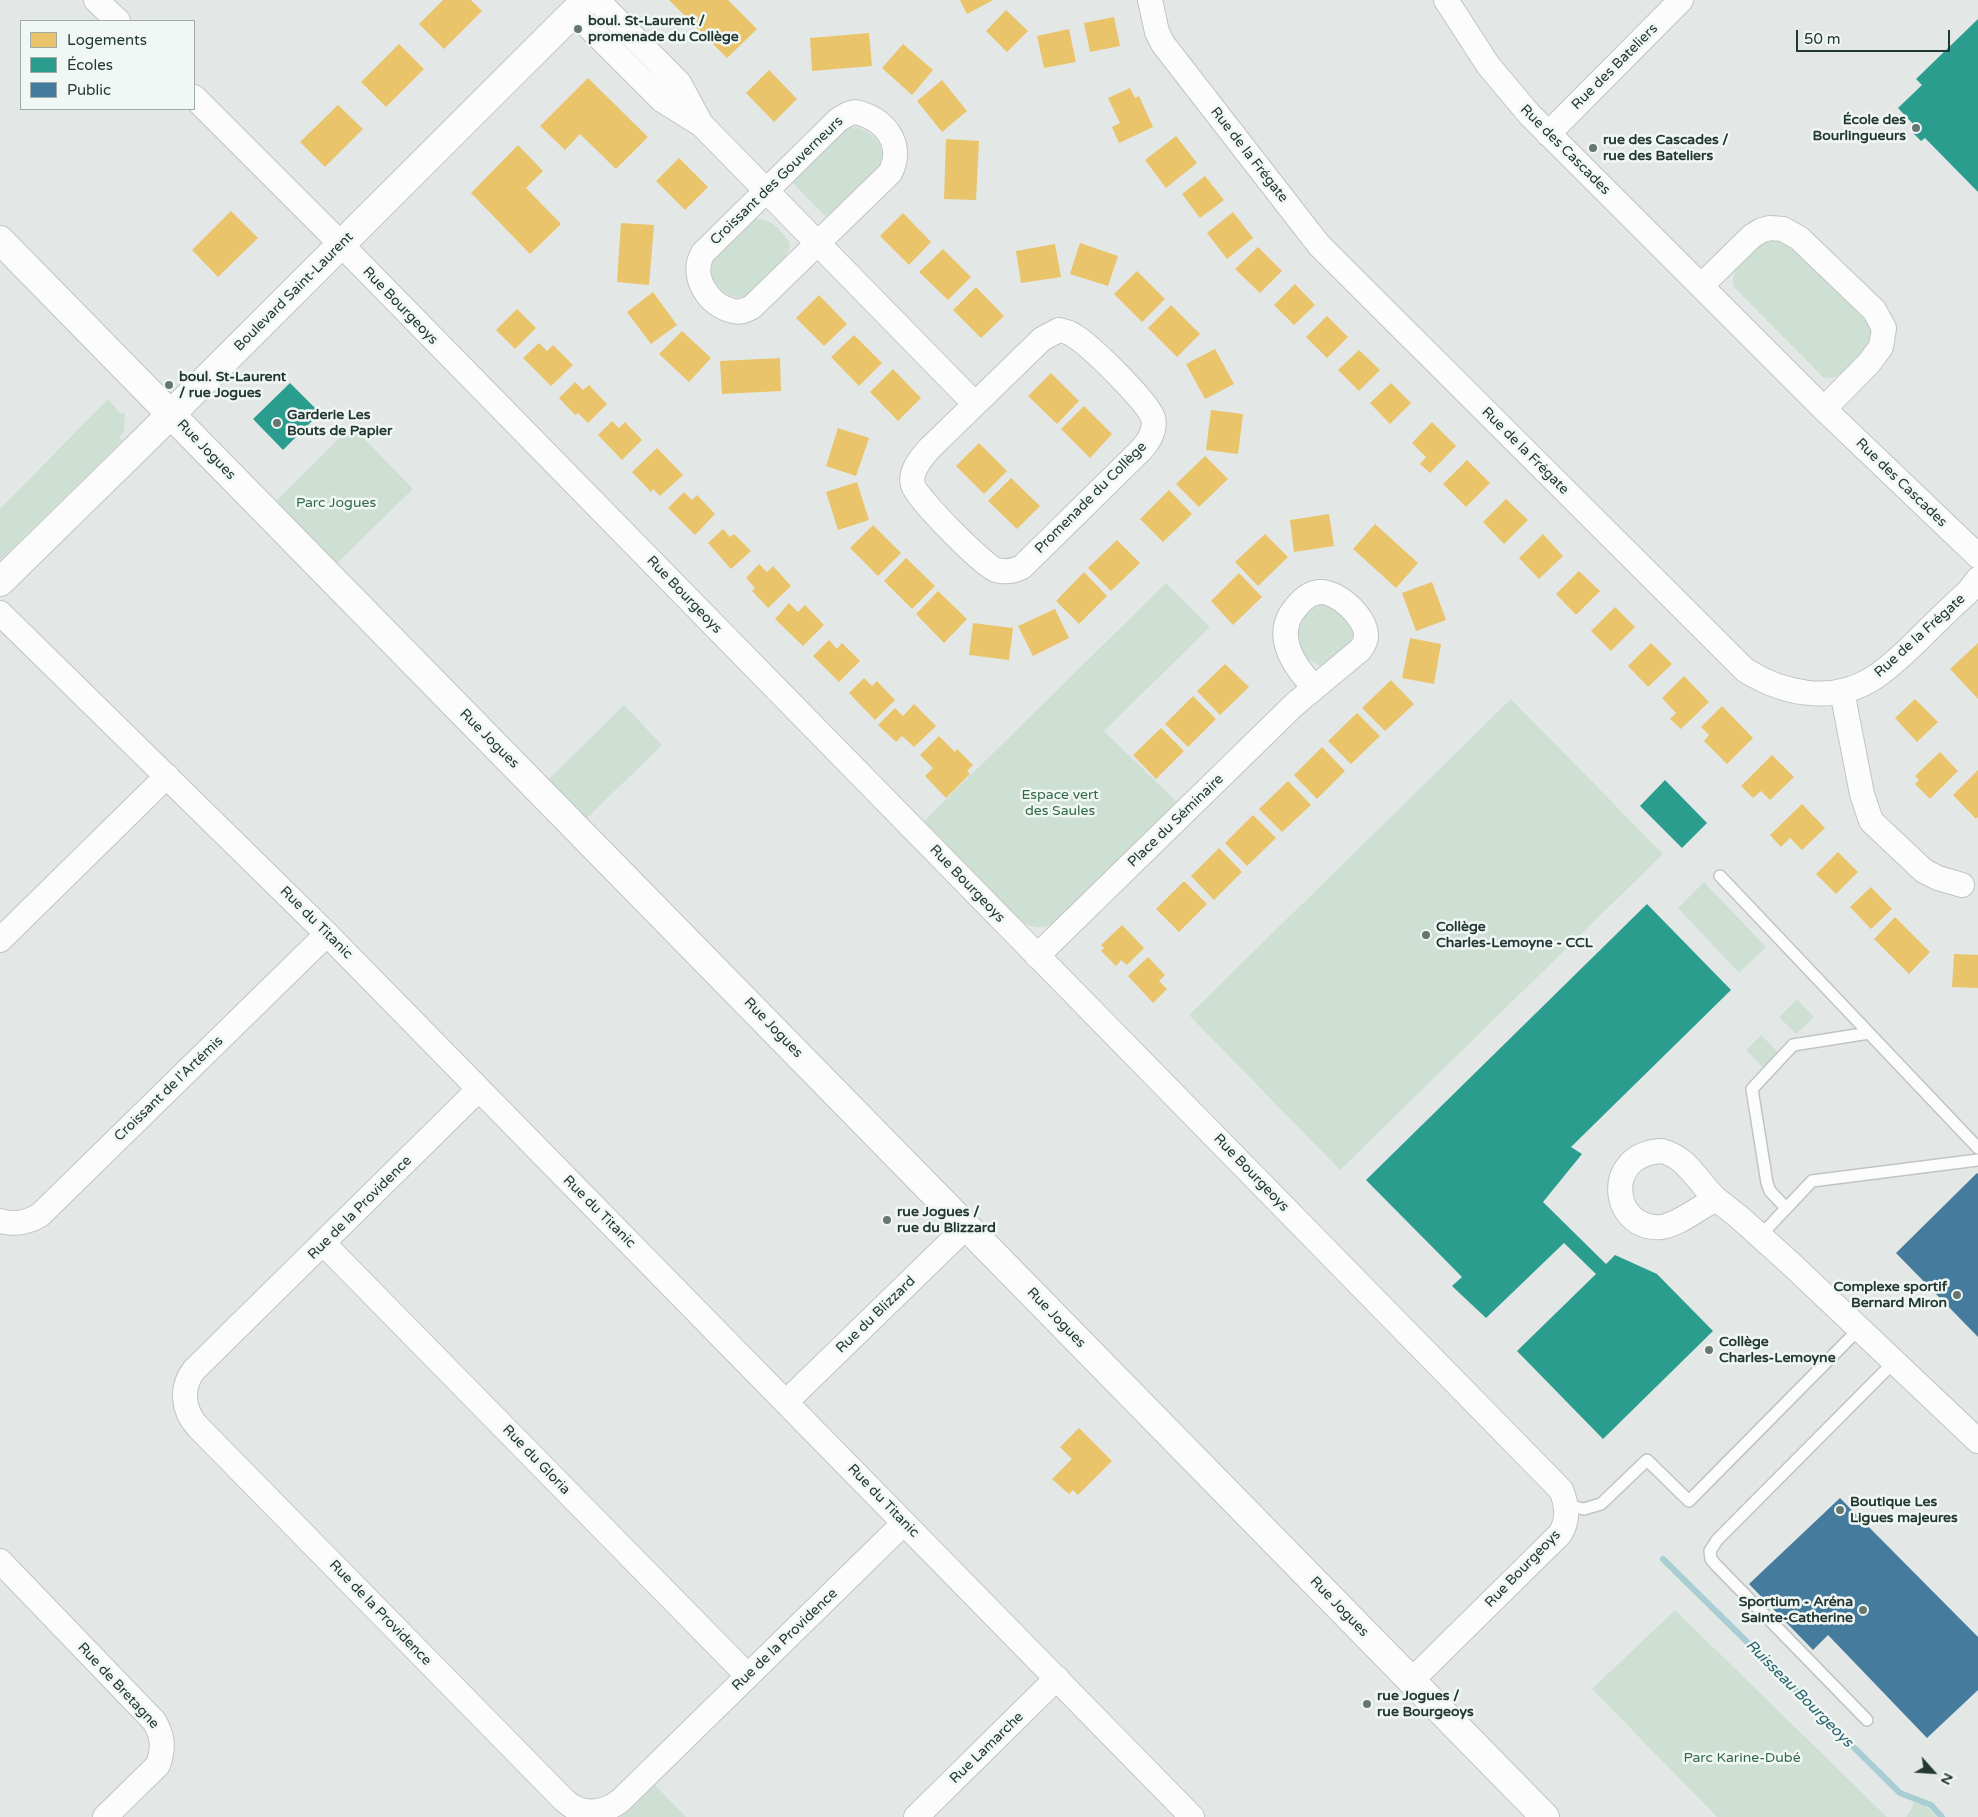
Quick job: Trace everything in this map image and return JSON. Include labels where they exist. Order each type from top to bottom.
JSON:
[{"type":"street","points":[[96,0],[117,20]]},
{"type":"street","name":"Rue de la Frégate","points":[[1150,0],[1157,32],[1163,44],[1313,238],[1736,662],[1764,681],[1797,692],[1822,694],[1859,686],[1884,671],[1968,592],[1978,580]]},
{"type":"street","name":"Rue des Cascades","points":[[1446,0],[1496,77],[1548,134],[1824,409],[1978,556]]},
{"type":"street","name":"Rue des Bateliers","points":[[1548,134],[1681,0]]},
{"type":"street","points":[[586,4],[662,100],[702,125],[975,404]]},
{"type":"street","name":"Boulevard Saint-Laurent","points":[[0,582],[586,4]]},
{"type":"street","name":"Rue Bourgeoys","points":[[195,98],[1561,1490],[1566,1505],[1565,1524],[1560,1534],[1411,1681]]},
{"type":"street","name":"Croissant des Gouverneurs","points":[[855,112],[865,114],[884,128],[896,148],[896,156],[890,173],[817,244],[752,307],[744,311],[734,312],[720,304],[710,296],[699,281],[698,260],[714,241],[838,120],[855,112]]},
{"type":"street","points":[[1701,286],[1752,236],[1770,228],[1782,229],[1799,238],[1874,310],[1884,328],[1881,346],[1869,364],[1824,409]]},
{"type":"street","name":"Rue Jogues","points":[[0,240],[1545,1817]]},
{"type":"street","name":"Promenade du Collège","points":[[1059,330],[1066,331],[1083,341],[1144,403],[1153,420],[1153,426],[1148,442],[1142,449],[1022,566],[1008,572],[999,571],[982,561],[922,500],[912,484],[912,476],[921,458],[975,404],[1042,339],[1059,330]]},
{"type":"street","name":"Rue du Titanic","points":[[0,613],[327,934],[1192,1817]]},
{"type":"street","name":"Place du Séminaire","points":[[1037,956],[1314,687]]},
{"type":"street","points":[[1842,691],[1862,794],[1871,821],[1924,871],[1938,878],[1962,885]]},
{"type":"street","points":[[0,940],[167,776]]},
{"type":"street","name":"Croissant de l'Artémis","points":[[0,1221],[21,1223],[40,1215],[327,934]]},
{"type":"street","name":"Rue de la Providence","points":[[478,1090],[324,1244],[194,1370],[187,1382],[186,1408],[192,1420],[564,1800],[579,1810],[595,1812],[604,1810],[620,1801],[904,1523]]},
{"type":"street","points":[[1716,1199],[1760,1236],[1978,1442]]},
{"type":"street","name":"Rue du Blizzard","points":[[786,1402],[966,1227]]},
{"type":"street","name":"Rue du Gloria","points":[[324,1244],[748,1676]]},
{"type":"street","name":"Rue de Bretagne","points":[[0,1561],[154,1721],[160,1731],[163,1743],[162,1755],[158,1765],[105,1817]]},
{"type":"street","name":"Rue Lamarche","points":[[916,1817],[1057,1678]]},
{"type":"lane","points":[[1720,876],[1978,1148]]},
{"type":"lane","points":[[1786,1208],[1770,1191],[1767,1183],[1752,1089],[1793,1045],[1869,1033]]},
{"type":"lane","points":[[1760,1236],[1812,1182],[1978,1160]]},
{"type":"lane","points":[[1566,1505],[1584,1509],[1601,1504],[1647,1460],[1688,1501],[1860,1329]]},
{"type":"lane","points":[[1867,1720],[1716,1566],[1711,1559],[1710,1551],[1717,1540],[1894,1362]]},
{"type":"green space","points":[[856,127],[868,132],[880,145],[882,163],[826,217],[792,182],[843,131]]},
{"type":"green space","points":[[756,219],[769,221],[774,224],[787,239],[790,245],[789,251],[770,275],[754,290],[742,297],[729,295],[713,280],[710,270],[711,263],[750,222]]},
{"type":"green space","points":[[1778,239],[1792,247],[1868,323],[1871,337],[1868,346],[1852,365],[1838,376],[1824,378],[1733,286],[1736,269],[1746,255],[1762,244]]},
{"type":"green space","points":[[108,399],[121,414],[123,412],[125,414],[124,432],[119,437],[123,440],[0,560],[0,509]]},
{"type":"green space","name":"Parc Jogues","points":[[352,426],[413,489],[335,565],[274,503]]},
{"type":"green space","name":"Espace vert des Saules","points":[[1166,583],[1210,627],[1104,731],[1177,802],[1054,923],[1041,927],[1025,924],[923,822]]},
{"type":"green space","points":[[1324,603],[1347,620],[1353,635],[1345,647],[1322,666],[1311,661],[1303,653],[1298,644],[1297,634],[1299,624],[1304,615]]},
{"type":"green space","name":"Collège Charles-Lemoyne - CCL","points":[[1511,699],[1663,854],[1340,1170],[1189,1015]]},
{"type":"green space","points":[[624,705],[662,745],[585,820],[547,781]]},
{"type":"green space","points":[[1704,882],[1766,947],[1739,973],[1678,908]]},
{"type":"green space","points":[[1797,999],[1814,1017],[1796,1034],[1779,1017]]},
{"type":"green space","points":[[1761,1035],[1779,1053],[1764,1069],[1746,1050]]},
{"type":"green space","name":"Parc Karine-Dubé","points":[[1675,1610],[1887,1817],[1717,1817],[1592,1689]]},
{"type":"green space","points":[[654,1784],[686,1817],[620,1817],[635,1805]]},
{"type":"green space","points":[[1915,1795],[1937,1817],[1906,1817],[1912,1808]]},
{"type":"building: Logements","points":[[443,0],[471,0],[482,11],[444,49],[419,24]]},
{"type":"building: Logements","points":[[669,0],[728,0],[757,29],[727,58]]},
{"type":"building: Logements","points":[[960,0],[993,0],[967,14]]},
{"type":"building: Logements","points":[[1006,10],[1028,31],[1007,52],[986,31]]},
{"type":"building: Logements","points":[[1114,17],[1120,46],[1090,52],[1084,23]]},
{"type":"building: Logements","points":[[1069,29],[1076,62],[1044,68],[1037,36]]},
{"type":"building: Logements","points":[[869,33],[872,66],[812,71],[810,38]]},
{"type":"building: Logements","points":[[399,44],[424,69],[386,107],[361,82]]},
{"type":"building: Logements","points":[[903,44],[933,70],[912,95],[882,68]]},
{"type":"building: Logements","points":[[769,70],[797,99],[774,122],[746,93]]},
{"type":"building: Logements","points":[[588,78],[648,137],[616,169],[580,134],[565,150],[540,126]]},
{"type":"building: Logements","points":[[942,80],[967,111],[942,132],[917,101]]},
{"type":"building: Logements","points":[[1130,88],[1135,98],[1139,96],[1153,127],[1119,143],[1112,127],[1120,123],[1108,98]]},
{"type":"building: Logements","points":[[338,105],[363,129],[325,167],[300,142]]},
{"type":"building: Logements","points":[[1176,136],[1197,163],[1166,188],[1145,160]]},
{"type":"building: Logements","points":[[946,139],[979,141],[976,200],[944,199]]},
{"type":"building: Logements","points":[[518,145],[543,171],[526,188],[561,224],[530,254],[471,193]]},
{"type":"building: Logements","points":[[679,158],[708,187],[685,210],[656,181]]},
{"type":"building: Logements","points":[[1205,176],[1224,200],[1200,218],[1182,194]]},
{"type":"building: Logements","points":[[231,211],[258,238],[218,277],[192,250]]},
{"type":"building: Logements","points":[[1233,212],[1253,238],[1227,259],[1207,233]]},
{"type":"building: Logements","points":[[903,213],[931,242],[909,265],[880,236]]},
{"type":"building: Logements","points":[[621,223],[654,225],[649,285],[617,282]]},
{"type":"building: Logements","points":[[1080,243],[1118,256],[1108,286],[1070,274]]},
{"type":"building: Logements","points":[[1055,244],[1061,277],[1021,283],[1016,251]]},
{"type":"building: Logements","points":[[1258,247],[1282,271],[1260,293],[1235,269]]},
{"type":"building: Logements","points":[[943,249],[971,277],[948,300],[919,272]]},
{"type":"building: Logements","points":[[1137,271],[1165,299],[1142,322],[1114,294]]},
{"type":"building: Logements","points":[[1295,284],[1315,305],[1294,325],[1274,305]]},
{"type":"building: Logements","points":[[976,287],[1004,316],[981,338],[953,310]]},
{"type":"building: Logements","points":[[653,292],[677,325],[651,344],[627,312]]},
{"type":"building: Logements","points":[[819,295],[847,324],[824,346],[796,318]]},
{"type":"building: Logements","points":[[1171,305],[1200,334],[1177,357],[1148,328]]},
{"type":"building: Logements","points":[[517,309],[536,328],[515,349],[496,330]]},
{"type":"building: Logements","points":[[1327,316],[1348,337],[1327,358],[1306,337]]},
{"type":"building: Logements","points":[[682,331],[711,358],[689,382],[659,354]]},
{"type":"building: Logements","points":[[854,335],[882,363],[859,386],[831,357]]},
{"type":"building: Logements","points":[[539,343],[547,351],[553,345],[573,365],[551,386],[523,358]]},
{"type":"building: Logements","points":[[1215,349],[1234,384],[1205,399],[1186,364]]},
{"type":"building: Logements","points":[[1359,350],[1380,370],[1359,391],[1338,370]]},
{"type":"building: Logements","points":[[780,358],[781,391],[722,394],[720,361]]},
{"type":"building: Logements","points":[[893,369],[921,398],[898,421],[870,392]]},
{"type":"building: Logements","points":[[1051,373],[1079,401],[1057,424],[1028,396]]},
{"type":"building: Logements","points":[[575,382],[583,390],[589,385],[607,404],[588,423],[578,413],[575,415],[559,398]]},
{"type":"building: Logements","points":[[1391,383],[1411,403],[1390,424],[1370,403]]},
{"type":"building: Logements","points":[[1084,406],[1112,434],[1090,458],[1061,429]]},
{"type":"building: Logements","points":[[1211,410],[1243,414],[1238,454],[1206,450]]},
{"type":"building: Logements","points":[[612,421],[619,428],[625,422],[642,440],[622,460],[598,435]]},
{"type":"building: Logements","points":[[1432,422],[1456,446],[1430,473],[1420,464],[1426,457],[1412,443]]},
{"type":"building: Logements","points":[[838,428],[869,438],[856,476],[826,466]]},
{"type":"building: Logements","points":[[979,443],[1007,471],[984,494],[956,466]]},
{"type":"building: Logements","points":[[657,448],[683,475],[660,496],[653,489],[651,492],[632,472]]},
{"type":"building: Logements","points":[[1205,456],[1228,479],[1199,507],[1176,484]]},
{"type":"building: Logements","points":[[1467,460],[1490,483],[1466,507],[1443,484]]},
{"type":"building: Logements","points":[[1011,478],[1040,506],[1017,529],[988,501]]},
{"type":"building: Logements","points":[[857,482],[869,520],[838,530],[826,492]]},
{"type":"building: Logements","points":[[1169,490],[1192,514],[1163,542],[1140,519]]},
{"type":"building: Logements","points":[[684,492],[692,500],[697,495],[715,514],[695,535],[668,508]]},
{"type":"building: Logements","points":[[1506,499],[1528,520],[1504,544],[1483,522]]},
{"type":"building: Logements","points":[[1329,514],[1334,546],[1294,552],[1290,520]]},
{"type":"building: Logements","points":[[1375,524],[1418,563],[1396,588],[1353,549]]},
{"type":"building: Logements","points":[[873,525],[901,553],[878,576],[850,548]]},
{"type":"building: Logements","points":[[723,529],[730,537],[734,534],[751,551],[731,569],[708,543]]},
{"type":"building: Logements","points":[[1265,534],[1288,557],[1258,586],[1235,562]]},
{"type":"building: Logements","points":[[1543,534],[1563,556],[1539,579],[1519,558]]},
{"type":"building: Logements","points":[[1117,540],[1140,563],[1111,591],[1088,568]]},
{"type":"building: Logements","points":[[906,558],[935,586],[912,609],[884,581]]},
{"type":"building: Logements","points":[[759,564],[767,572],[773,566],[791,586],[768,608],[752,591],[755,588],[746,578]]},
{"type":"building: Logements","points":[[1579,571],[1600,591],[1576,615],[1556,594]]},
{"type":"building: Logements","points":[[1084,572],[1107,596],[1079,624],[1056,601]]},
{"type":"building: Logements","points":[[1239,573],[1262,597],[1233,625],[1211,601]]},
{"type":"building: Logements","points":[[1432,582],[1446,620],[1416,631],[1402,593]]},
{"type":"building: Logements","points":[[938,591],[967,619],[944,643],[916,614]]},
{"type":"building: Logements","points":[[789,603],[798,612],[805,605],[824,625],[803,646],[775,619]]},
{"type":"building: Logements","points":[[1615,607],[1635,627],[1611,651],[1591,631]]},
{"type":"building: Logements","points":[[1055,609],[1069,638],[1033,656],[1018,626]]},
{"type":"building: Logements","points":[[973,623],[1013,628],[1009,660],[969,655]]},
{"type":"building: Logements","points":[[1410,638],[1441,644],[1434,684],[1402,678]]},
{"type":"building: Logements","points":[[829,640],[837,649],[842,643],[860,661],[839,682],[813,656]]},
{"type":"building: Logements","points":[[1651,643],[1672,664],[1648,687],[1628,666]]},
{"type":"building: Logements","points":[[1978,643],[1978,699],[1950,669]]},
{"type":"building: Logements","points":[[1225,664],[1249,687],[1220,715],[1197,691]]},
{"type":"building: Logements","points":[[1684,676],[1709,702],[1681,729],[1670,719],[1676,713],[1662,698]]},
{"type":"building: Logements","points":[[864,678],[872,686],[877,681],[895,700],[875,720],[849,693]]},
{"type":"building: Logements","points":[[1391,680],[1414,704],[1385,731],[1362,708]]},
{"type":"building: Logements","points":[[1193,696],[1216,719],[1188,747],[1165,724]]},
{"type":"building: Logements","points":[[1915,699],[1938,722],[1917,742],[1895,718]]},
{"type":"building: Logements","points":[[914,704],[936,726],[914,747],[902,736],[896,742],[878,725],[895,708],[903,716]]},
{"type":"building: Logements","points":[[1722,706],[1753,738],[1727,764],[1704,741],[1709,735],[1701,727]]},
{"type":"building: Logements","points":[[1357,713],[1380,736],[1351,764],[1328,741]]},
{"type":"building: Logements","points":[[1161,728],[1184,751],[1156,779],[1133,755]]},
{"type":"building: Logements","points":[[939,736],[955,752],[957,749],[973,765],[967,771],[970,774],[946,798],[925,776],[933,768],[920,755]]},
{"type":"building: Logements","points":[[1322,747],[1345,771],[1317,799],[1294,775]]},
{"type":"building: Logements","points":[[1940,752],[1958,771],[1930,799],[1915,784],[1919,780],[1915,776]]},
{"type":"building: Logements","points":[[1772,755],[1794,777],[1770,800],[1761,791],[1753,798],[1741,786]]},
{"type":"building: Logements","points":[[1978,770],[1978,817],[1976,819],[1953,795]]},
{"type":"building: Logements","points":[[1288,781],[1311,805],[1282,832],[1259,809]]},
{"type":"building: Logements","points":[[1802,804],[1825,828],[1802,850],[1790,838],[1781,847],[1770,835]]},
{"type":"building: Logements","points":[[1253,815],[1276,838],[1247,866],[1225,843]]},
{"type":"building: Logements","points":[[1219,848],[1242,872],[1214,900],[1191,876]]},
{"type":"building: Logements","points":[[1838,852],[1858,872],[1836,894],[1816,874]]},
{"type":"building: Logements","points":[[1184,881],[1207,904],[1179,932],[1156,909]]},
{"type":"building: Logements","points":[[1871,887],[1892,909],[1871,929],[1850,907]]},
{"type":"building: Logements","points":[[1895,917],[1930,952],[1909,974],[1874,939]]},
{"type":"building: Logements","points":[[1122,925],[1144,948],[1127,965],[1121,960],[1116,966],[1101,951],[1104,948],[1101,945]]},
{"type":"building: Logements","points":[[1954,954],[1978,955],[1978,988],[1952,987]]},
{"type":"building: Logements","points":[[1148,957],[1165,975],[1159,981],[1167,989],[1153,1003],[1128,976]]},
{"type":"building: Logements","points":[[1079,1428],[1112,1461],[1078,1495],[1073,1490],[1069,1494],[1052,1479],[1072,1459],[1060,1447]]},
{"type":"building: Écoles","points":[[1978,19],[1978,192],[1925,138],[1921,141],[1913,133],[1917,128],[1898,108],[1922,85],[1916,79]]},
{"type":"building: Écoles","points":[[290,383],[320,413],[283,450],[253,419]]},
{"type":"building: Écoles","points":[[1665,780],[1707,823],[1682,848],[1640,806]]},
{"type":"building: Écoles","points":[[1647,904],[1731,990],[1571,1147],[1582,1154],[1543,1202],[1606,1264],[1615,1255],[1657,1274],[1713,1331],[1603,1439],[1517,1351],[1596,1274],[1564,1243],[1486,1318],[1452,1286],[1462,1277],[1366,1180]]},
{"type":"building: Public","name":"Complexe sportif Bernard Miron","points":[[1978,1174],[1978,1337],[1896,1253]]},
{"type":"building: Public","name":"Sportium - Aréna Sainte-Catherine","points":[[1840,1498],[1978,1637],[1978,1690],[1927,1738],[1828,1635],[1813,1650],[1749,1584]]},
{"type":"waterway","name":"Ruisseau Bourgeoys","points":[[1663,1559],[1900,1793],[1931,1805],[1942,1817]]},
{"type":"place","name":"boul. St-Laurent / promenade du Collège","points":[[578,29]]},
{"type":"place","name":"École des Bourlingueurs","points":[[1916,128]]},
{"type":"place","name":"rue des Cascades / rue des Bateliers","points":[[1593,148]]},
{"type":"place","name":"boul. St-Laurent / rue Jogues","points":[[169,385]]},
{"type":"place","name":"Garderie Les Bouts de Papier","points":[[277,423]]},
{"type":"place","name":"Collège Charles-Lemoyne - CCL","points":[[1426,935]]},
{"type":"place","name":"rue Jogues / rue du Blizzard","points":[[887,1220]]},
{"type":"place","name":"Complexe sportif Bernard Miron","points":[[1957,1295]]},
{"type":"place","name":"Collège Charles-Lemoyne","points":[[1709,1350]]},
{"type":"place","name":"Boutique Les Ligues majeures","points":[[1840,1510]]},
{"type":"place","name":"Sportium - Aréna Sainte-Catherine","points":[[1863,1610]]},
{"type":"place","name":"rue Jogues / rue Bourgeoys","points":[[1367,1704]]}]
